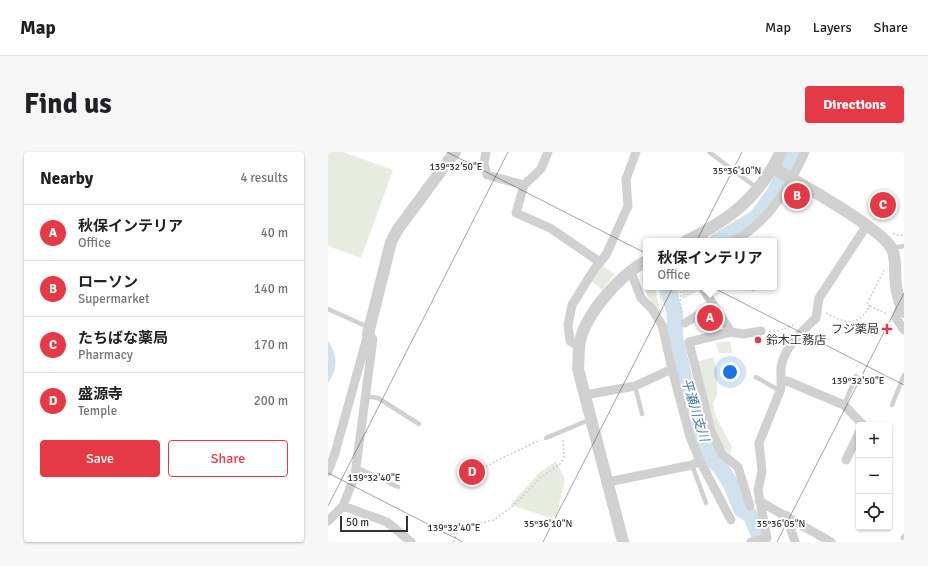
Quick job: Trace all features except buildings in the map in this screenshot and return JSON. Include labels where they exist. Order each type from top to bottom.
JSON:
[{"type":"street","points":[[328,472],[335,454],[369,331],[391,242],[398,229],[455,152]]},
{"type":"street","points":[[486,152],[484,163],[487,175],[524,185]]},
{"type":"street","points":[[548,152],[541,169],[524,185],[516,213],[550,228],[600,262]]},
{"type":"street","points":[[580,346],[570,341],[568,325],[572,305],[606,255],[628,206],[626,179],[636,152]]},
{"type":"street","points":[[703,237],[738,210],[781,165],[805,152]]},
{"type":"street","points":[[781,165],[885,239],[892,248],[895,258],[896,286],[904,330]]},
{"type":"street","points":[[739,238],[762,220],[782,196],[781,165]]},
{"type":"street","points":[[752,542],[767,538],[758,490],[762,471],[759,443],[781,387],[782,363],[795,338],[816,318],[819,298],[866,225]]},
{"type":"street","points":[[622,542],[592,418],[578,369],[580,346],[587,322],[609,294],[631,272],[643,263]]},
{"type":"street","points":[[631,272],[641,298],[652,309],[662,326],[696,463],[731,520]]},
{"type":"street","points":[[704,290],[731,332]]},
{"type":"street","points":[[684,323],[713,306]]},
{"type":"street","points":[[328,521],[343,506],[355,474],[373,339],[369,331]]},
{"type":"street","points":[[750,506],[738,468],[722,454],[710,430],[689,342],[731,332],[743,334],[762,331]]},
{"type":"street","points":[[586,395],[636,386],[672,368]]},
{"type":"street","points":[[781,387],[787,381],[844,405],[860,422]]},
{"type":"street","points":[[846,460],[856,439]]},
{"type":"street","points":[[608,482],[696,463]]},
{"type":"street","points":[[759,501],[832,542]]},
{"type":"street","points":[[343,506],[387,522],[410,542]]},
{"type":"street","points":[[786,515],[795,542]]},
{"type":"lane","points":[[709,152],[758,189]]},
{"type":"lane","points":[[892,248],[904,246]]},
{"type":"lane","points":[[328,309],[369,331]]},
{"type":"lane","points":[[892,405],[904,375]]},
{"type":"lane","points":[[844,405],[856,376]]},
{"type":"lane","points":[[756,377],[781,387]]},
{"type":"lane","points":[[636,386],[642,414]]},
{"type":"lane","points":[[365,396],[378,398],[419,424]]},
{"type":"lane","points":[[546,438],[592,418]]},
{"type":"lane","points":[[696,463],[706,503]]},
{"type":"lane","points":[[356,467],[398,487]]},
{"type":"path","points":[[870,306],[867,304],[885,268]]},
{"type":"path","points":[[680,298],[681,290]]},
{"type":"path","points":[[818,308],[846,322],[856,321],[865,315],[870,306]]},
{"type":"path","points":[[870,306],[900,312]]},
{"type":"path","points":[[762,331],[778,331],[799,322]]},
{"type":"path","points":[[454,542],[459,531],[465,526],[494,520],[514,505],[540,478],[560,464],[564,457],[562,431]]},
{"type":"path","points":[[468,476],[500,459],[546,438]]},
{"type":"shaded area","points":[[328,152],[343,152],[393,170],[361,258],[328,246]]},
{"type":"shaded area","points":[[602,265],[615,274],[602,290],[589,279]]},
{"type":"shaded area","points":[[645,290],[657,290],[657,300],[662,313],[660,314]]},
{"type":"shaded area","points":[[659,290],[666,290],[661,292],[662,306],[666,317],[670,318],[672,325],[671,329],[661,307]]},
{"type":"shaded area","points":[[672,290],[680,290],[678,305],[684,331],[674,306]]},
{"type":"shaded area","points":[[682,290],[699,290],[682,300]]},
{"type":"shaded area","points":[[666,292],[672,318],[667,313],[665,308],[663,294]]},
{"type":"shaded area","points":[[730,341],[732,353],[719,353],[716,343]]},
{"type":"shaded area","points":[[713,357],[717,371],[717,394],[713,404],[716,417],[732,447],[730,455],[725,449],[721,450],[695,362]]},
{"type":"shaded area","points":[[556,461],[565,479],[557,513],[551,518],[510,505],[538,474]]},
{"type":"water","points":[[328,341],[334,352],[336,362],[334,372],[328,383]]},
{"type":"waterway","name":"平瀬川支川","points":[[722,238],[756,218],[773,195],[796,152]]},
{"type":"waterway","name":"平瀬川支川","points":[[668,290],[675,313],[675,337],[685,382],[701,436],[714,461],[721,468],[732,486],[741,509],[751,516],[762,542]]},
{"type":"place","name":"ローソン","points":[[797,196]]},
{"type":"place","name":"たちばな薬局","points":[[883,205]]},
{"type":"place","name":"秋保インテリア","points":[[710,318]]},
{"type":"place","name":"フジ薬局","points":[[887,329]]},
{"type":"place","name":"鈴木工務店","points":[[758,340]]},
{"type":"place","name":"盛源寺","points":[[472,472]]}]
